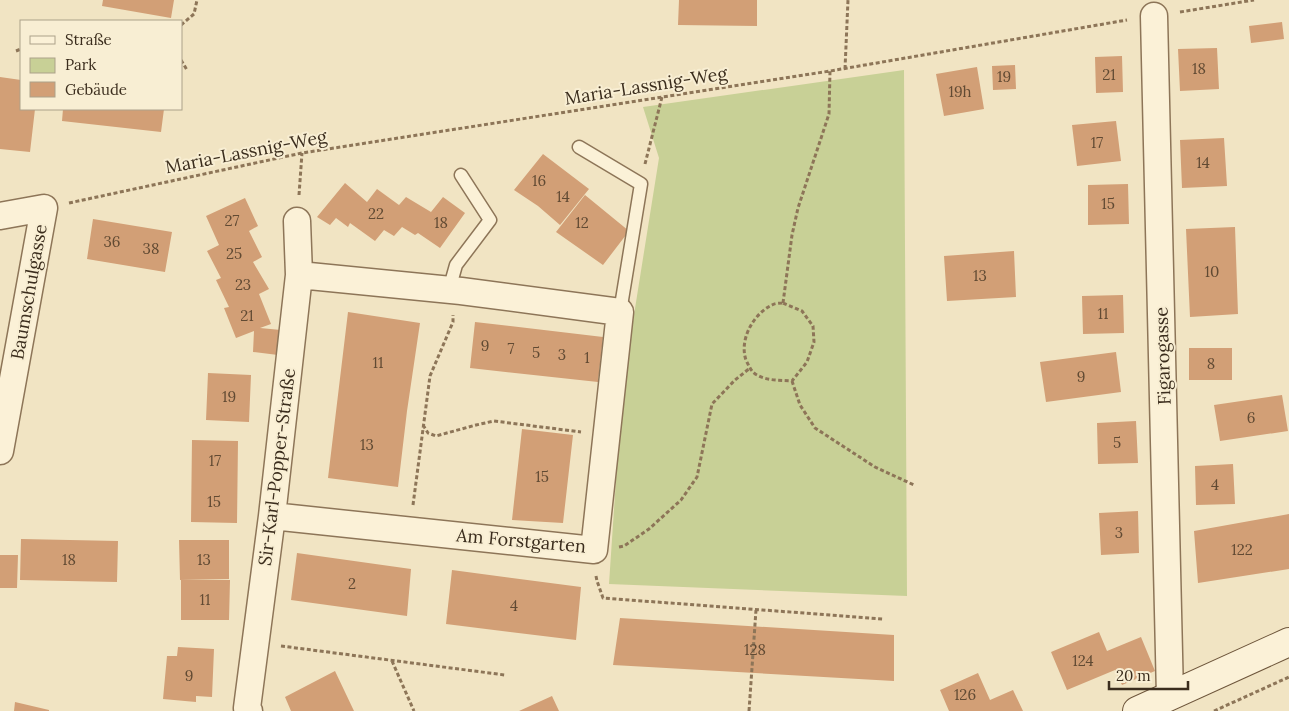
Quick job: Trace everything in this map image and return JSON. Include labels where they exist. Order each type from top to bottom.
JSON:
[{"type":"street","name":"Figarogasse","points":[[1154,16],[1170,696]]},
{"type":"street","name":"Baumschulgasse","points":[[0,216],[44,208],[0,451]]},
{"type":"street","name":"Sir-Karl-Popper-Straße","points":[[249,711],[247,708],[272,516],[299,275],[297,222]]},
{"type":"street","points":[[299,275],[449,290],[620,312]]},
{"type":"street","name":"Am Forstgarten","points":[[272,516],[594,550],[620,312]]},
{"type":"street","points":[[1137,711],[1289,642]]},
{"type":"lane","points":[[579,147],[640,184]]},
{"type":"lane","points":[[449,290],[456,265],[490,220],[460,175]]},
{"type":"lane","name":"Am Forstgarten","points":[[620,312],[640,184]]},
{"type":"path","points":[[182,24],[194,14],[197,0]]},
{"type":"path","points":[[845,69],[848,0]]},
{"type":"path","name":"Maria-Lassnig-Weg","points":[[44,208],[302,153],[845,69],[1254,0]]},
{"type":"path","points":[[16,51],[20,49]]},
{"type":"path","points":[[182,62],[187,70]]},
{"type":"path","points":[[784,303],[792,235],[798,208],[829,114],[830,71]]},
{"type":"path","points":[[640,184],[662,97]]},
{"type":"path","points":[[297,222],[302,153]]},
{"type":"path","points":[[410,531],[430,376],[453,322],[453,305],[449,290]]},
{"type":"path","points":[[784,303],[802,312],[813,326],[814,342],[807,362],[792,381],[770,380],[757,375],[750,368],[743,352],[746,333],[758,317],[772,304],[784,303]]},
{"type":"path","points":[[750,368],[735,380],[712,404],[697,476],[681,500],[649,529],[624,546],[594,550],[597,581],[603,598],[883,619]]},
{"type":"path","points":[[792,381],[800,405],[815,428],[875,467],[914,485]]},
{"type":"path","points":[[423,424],[428,433],[436,436],[476,424],[494,422],[540,426],[606,436]]},
{"type":"path","points":[[749,711],[756,610]]},
{"type":"path","points":[[256,642],[505,675]]},
{"type":"path","points":[[392,660],[414,711]]},
{"type":"path","points":[[1214,711],[1289,677]]},
{"type":"green space","points":[[904,70],[907,596],[609,584],[622,390],[659,158],[643,107]]},
{"type":"building","points":[[103,0],[174,0],[171,18],[102,6]]},
{"type":"building","points":[[679,0],[757,0],[757,26],[678,25]]},
{"type":"building","points":[[1282,22],[1284,39],[1251,43],[1249,26]]},
{"type":"building","points":[[1217,48],[1219,89],[1180,91],[1178,49]]},
{"type":"building","points":[[1122,56],[1123,92],[1096,93],[1095,57]]},
{"type":"building","points":[[1015,65],[1016,89],[993,90],[992,66]]},
{"type":"building","points":[[977,67],[984,109],[944,116],[936,74]]},
{"type":"building","points":[[0,77],[20,80],[20,110],[35,110],[30,152],[0,149]]},
{"type":"building","points":[[63,110],[164,110],[161,132],[62,121]]},
{"type":"building","points":[[1116,121],[1121,161],[1077,166],[1072,125]]},
{"type":"building","points":[[1224,138],[1227,186],[1182,188],[1180,140]]},
{"type":"building","points":[[543,154],[589,189],[560,225],[538,206],[514,190]]},
{"type":"building","points":[[345,183],[367,202],[377,189],[399,205],[406,197],[431,212],[443,197],[465,213],[440,248],[418,233],[415,235],[402,227],[394,236],[384,230],[375,241],[350,223],[348,227],[336,218],[330,225],[317,217]]},
{"type":"building","points":[[1128,184],[1129,224],[1088,225],[1088,185]]},
{"type":"building","points":[[585,195],[629,231],[603,265],[556,232]]},
{"type":"building","points":[[245,198],[258,226],[249,231],[262,257],[253,262],[269,289],[259,294],[271,324],[260,328],[281,330],[278,355],[253,352],[254,331],[236,338],[224,308],[229,307],[216,280],[221,278],[207,251],[219,245],[206,216]]},
{"type":"building","points":[[93,219],[172,232],[165,272],[87,259]]},
{"type":"building","points":[[1235,227],[1238,314],[1190,317],[1186,229]]},
{"type":"building","points":[[1014,251],[1016,297],[947,301],[944,256]]},
{"type":"building","points":[[1123,295],[1124,333],[1083,334],[1082,296]]},
{"type":"building","points":[[348,312],[420,323],[398,487],[328,478]]},
{"type":"building","points":[[475,322],[603,337],[598,382],[470,368]]},
{"type":"building","points":[[1189,348],[1232,348],[1232,380],[1189,380]]},
{"type":"building","points":[[1116,352],[1121,392],[1046,402],[1040,362]]},
{"type":"building","points":[[208,373],[251,375],[249,422],[206,420]]},
{"type":"building","points":[[1282,395],[1288,431],[1220,441],[1214,405]]},
{"type":"building","points":[[1136,421],[1138,463],[1098,464],[1097,423]]},
{"type":"building","points":[[522,429],[573,435],[563,523],[512,520]]},
{"type":"building","points":[[192,440],[238,441],[237,523],[191,522]]},
{"type":"building","points":[[1233,464],[1235,504],[1196,505],[1195,466]]},
{"type":"building","points":[[1138,511],[1139,553],[1101,555],[1099,513]]},
{"type":"building","points":[[1289,514],[1289,569],[1198,583],[1194,531]]},
{"type":"building","points":[[21,539],[118,541],[117,582],[20,580]]},
{"type":"building","points":[[179,540],[229,540],[229,579],[180,580]]},
{"type":"building","points":[[297,553],[411,569],[407,616],[291,600]]},
{"type":"building","points":[[0,555],[18,555],[17,588],[0,588]]},
{"type":"building","points":[[452,570],[581,587],[576,640],[446,624]]},
{"type":"building","points":[[181,580],[230,580],[229,620],[181,620]]},
{"type":"building","points":[[620,618],[894,635],[894,681],[613,665]]},
{"type":"building","points":[[1099,632],[1107,651],[1141,637],[1155,671],[1122,685],[1115,670],[1067,690],[1051,652]]},
{"type":"building","points":[[178,647],[214,649],[212,697],[196,696],[196,702],[163,699],[167,656],[177,656]]},
{"type":"building","points":[[335,671],[354,711],[291,711],[285,697]]},
{"type":"building","points":[[978,673],[990,700],[1013,690],[1023,711],[949,711],[940,690]]},
{"type":"building","points":[[552,696],[559,711],[519,711]]},
{"type":"building","points":[[15,702],[49,710],[49,711],[14,711]]}]
